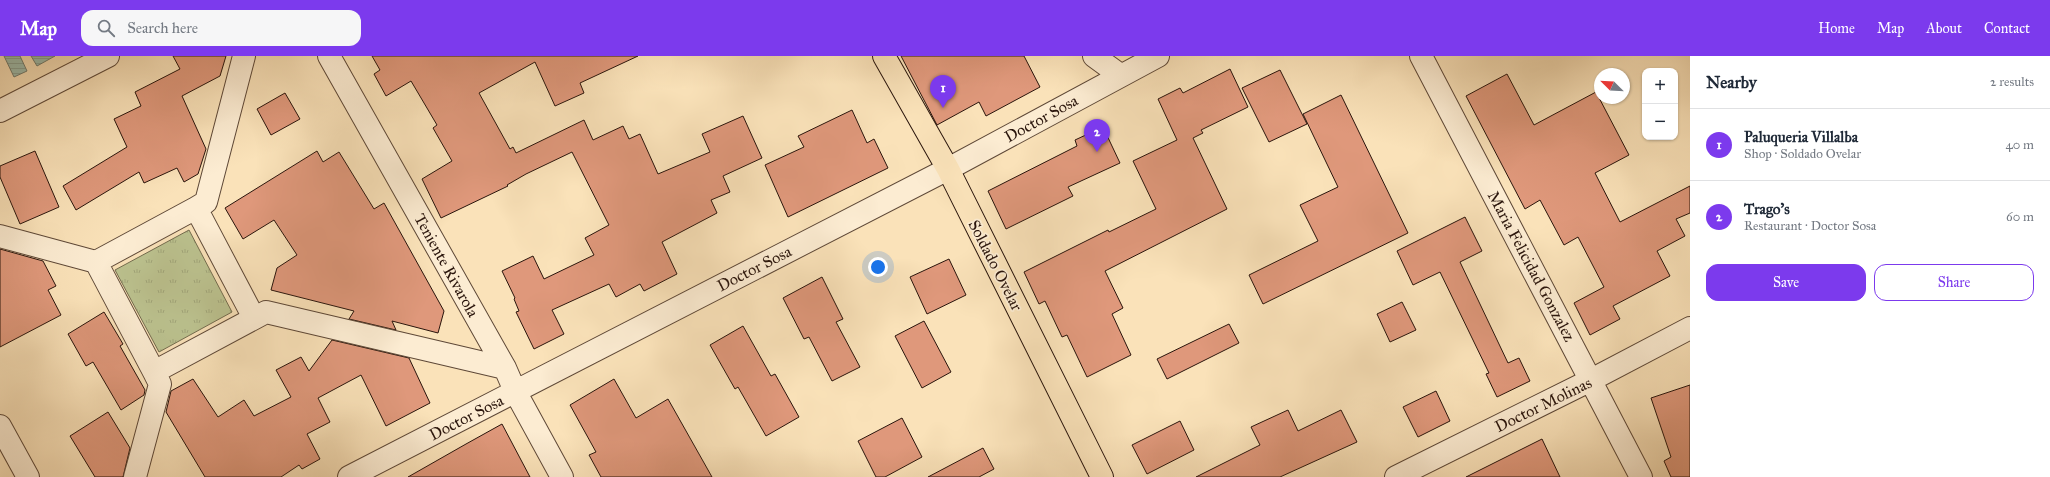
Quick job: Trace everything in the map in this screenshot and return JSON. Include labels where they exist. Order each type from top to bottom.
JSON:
[{"type":"main road","name":"Soldado Ovelar","points":[[884,56],[948,169],[1102,477]]},
{"type":"street","points":[[0,111],[108,56]]},
{"type":"street","points":[[0,236],[96,262],[206,202],[244,56]]},
{"type":"street","name":"Teniente Rivarola","points":[[329,56],[505,368],[515,391],[562,477]]},
{"type":"street","points":[[1094,56],[1120,75]]},
{"type":"street","name":"Doctor Sosa","points":[[349,477],[948,169],[1120,75],[1158,56]]},
{"type":"street","name":"Maria Felicidad Gonzalez","points":[[1421,56],[1641,477]]},
{"type":"street","points":[[196,208],[254,318]]},
{"type":"street","points":[[96,262],[160,384],[135,477]]},
{"type":"street","points":[[154,372],[266,312],[505,368]]},
{"type":"street","name":"Doctor Molinas","points":[[1396,477],[1591,380],[1690,328]]},
{"type":"street","points":[[0,426],[28,477]]},
{"type":"green space","points":[[189,230],[232,312],[159,352],[115,270]]},
{"type":"shaded area","points":[[4,56],[20,56],[27,71],[14,77]]},
{"type":"shaded area","points":[[31,56],[55,56],[37,66]]},
{"type":"building","points":[[173,56],[226,56],[220,76],[182,96],[206,149],[198,174],[184,182],[177,168],[144,183],[139,172],[76,210],[63,186],[127,147],[114,119],[141,106],[135,92],[180,69]]},
{"type":"building","points":[[372,56],[638,56],[580,83],[584,93],[555,106],[535,62],[479,93],[510,149],[513,147],[516,153],[584,120],[593,140],[623,126],[629,139],[640,134],[658,174],[710,152],[702,134],[743,116],[762,158],[723,176],[730,192],[711,200],[717,213],[662,242],[677,274],[644,291],[640,284],[616,297],[609,284],[552,310],[564,334],[534,349],[516,312],[519,311],[514,299],[515,298],[502,271],[533,256],[544,279],[594,255],[585,238],[609,225],[572,152],[526,174],[507,185],[508,186],[441,218],[422,179],[452,161],[433,128],[437,125],[411,81],[386,96],[374,74],[380,70]]},
{"type":"building","points":[[901,56],[1024,56],[1040,87],[986,116],[979,102],[937,125]]},
{"type":"building","points":[[1230,69],[1248,107],[1201,130],[1203,133],[1193,138],[1227,209],[1105,271],[1123,308],[1112,314],[1131,355],[1087,377],[1067,335],[1062,337],[1045,301],[1039,304],[1024,272],[1108,230],[1109,232],[1156,209],[1133,161],[1177,140],[1158,99],[1180,88],[1183,93]]},
{"type":"building","points":[[1280,70],[1307,124],[1269,142],[1242,88]]},
{"type":"building","points":[[1507,74],[1534,125],[1594,93],[1594,104],[1602,104],[1629,155],[1595,173],[1620,222],[1690,186],[1690,213],[1676,219],[1685,236],[1657,251],[1670,276],[1613,306],[1620,319],[1590,335],[1574,303],[1604,287],[1578,237],[1564,245],[1540,200],[1525,209],[1466,96]]},
{"type":"building","points":[[285,93],[300,119],[271,135],[257,109]]},
{"type":"building","points":[[1341,95],[1408,233],[1263,304],[1249,275],[1318,241],[1300,205],[1338,187],[1303,114]]},
{"type":"building","points":[[852,110],[867,143],[874,139],[888,168],[788,217],[765,165],[804,147],[798,136]]},
{"type":"building","points":[[1103,127],[1120,163],[1068,187],[1073,196],[1006,229],[988,191],[1077,146],[1075,140]]},
{"type":"building","points":[[35,151],[59,207],[20,224],[0,177],[0,166]]},
{"type":"building","points":[[317,151],[323,162],[339,152],[374,209],[384,203],[444,311],[438,333],[392,321],[396,330],[349,319],[354,311],[271,290],[277,268],[297,255],[274,220],[243,239],[225,208]]},
{"type":"building","points":[[1465,217],[1482,251],[1460,262],[1508,363],[1519,358],[1530,381],[1497,397],[1486,374],[1489,373],[1440,272],[1413,285],[1397,251]]},
{"type":"building","points":[[0,249],[43,261],[56,286],[48,290],[61,315],[0,347]]},
{"type":"building","points":[[949,259],[966,295],[927,314],[910,277]]},
{"type":"building","points":[[822,277],[843,319],[836,322],[860,367],[832,381],[809,337],[804,339],[783,298]]},
{"type":"building","points":[[1402,302],[1416,330],[1390,342],[1377,314]]},
{"type":"building","points":[[104,312],[123,344],[120,346],[145,390],[144,395],[121,410],[93,362],[86,366],[68,334]]},
{"type":"building","points":[[924,321],[951,372],[922,388],[895,336]]},
{"type":"building","points":[[1229,324],[1239,343],[1167,379],[1157,359]]},
{"type":"building","points":[[743,326],[771,376],[775,374],[799,417],[766,436],[738,387],[735,389],[710,345]]},
{"type":"building","points":[[332,340],[409,358],[430,403],[386,426],[361,375],[318,398],[330,422],[307,434],[320,459],[302,469],[299,465],[281,477],[205,477],[166,412],[171,391],[193,379],[218,417],[244,400],[254,416],[291,397],[276,370],[301,357],[309,371]]},
{"type":"building","points":[[614,379],[636,418],[668,399],[712,477],[601,477],[589,455],[596,452],[570,405]]},
{"type":"building","points":[[1690,385],[1690,477],[1671,477],[1664,461],[1671,457],[1651,398]]},
{"type":"building","points":[[1436,391],[1450,421],[1418,437],[1403,407]]},
{"type":"building","points":[[1288,410],[1298,431],[1341,410],[1357,442],[1280,477],[1196,477],[1260,445],[1251,427]]},
{"type":"building","points":[[108,412],[130,448],[123,477],[95,477],[70,436]]},
{"type":"building","points":[[902,418],[922,457],[885,477],[876,477],[858,441]]},
{"type":"building","points":[[1180,421],[1194,450],[1147,474],[1132,445]]},
{"type":"building","points":[[502,424],[530,477],[408,477],[466,444]]},
{"type":"building","points":[[1542,439],[1560,477],[1466,477]]},
{"type":"building","points":[[983,448],[994,469],[979,477],[928,477]]},
{"type":"place","name":"Paluqueria Villalba","points":[[943,108]]},
{"type":"place","name":"Trago's","points":[[1097,152]]}]
